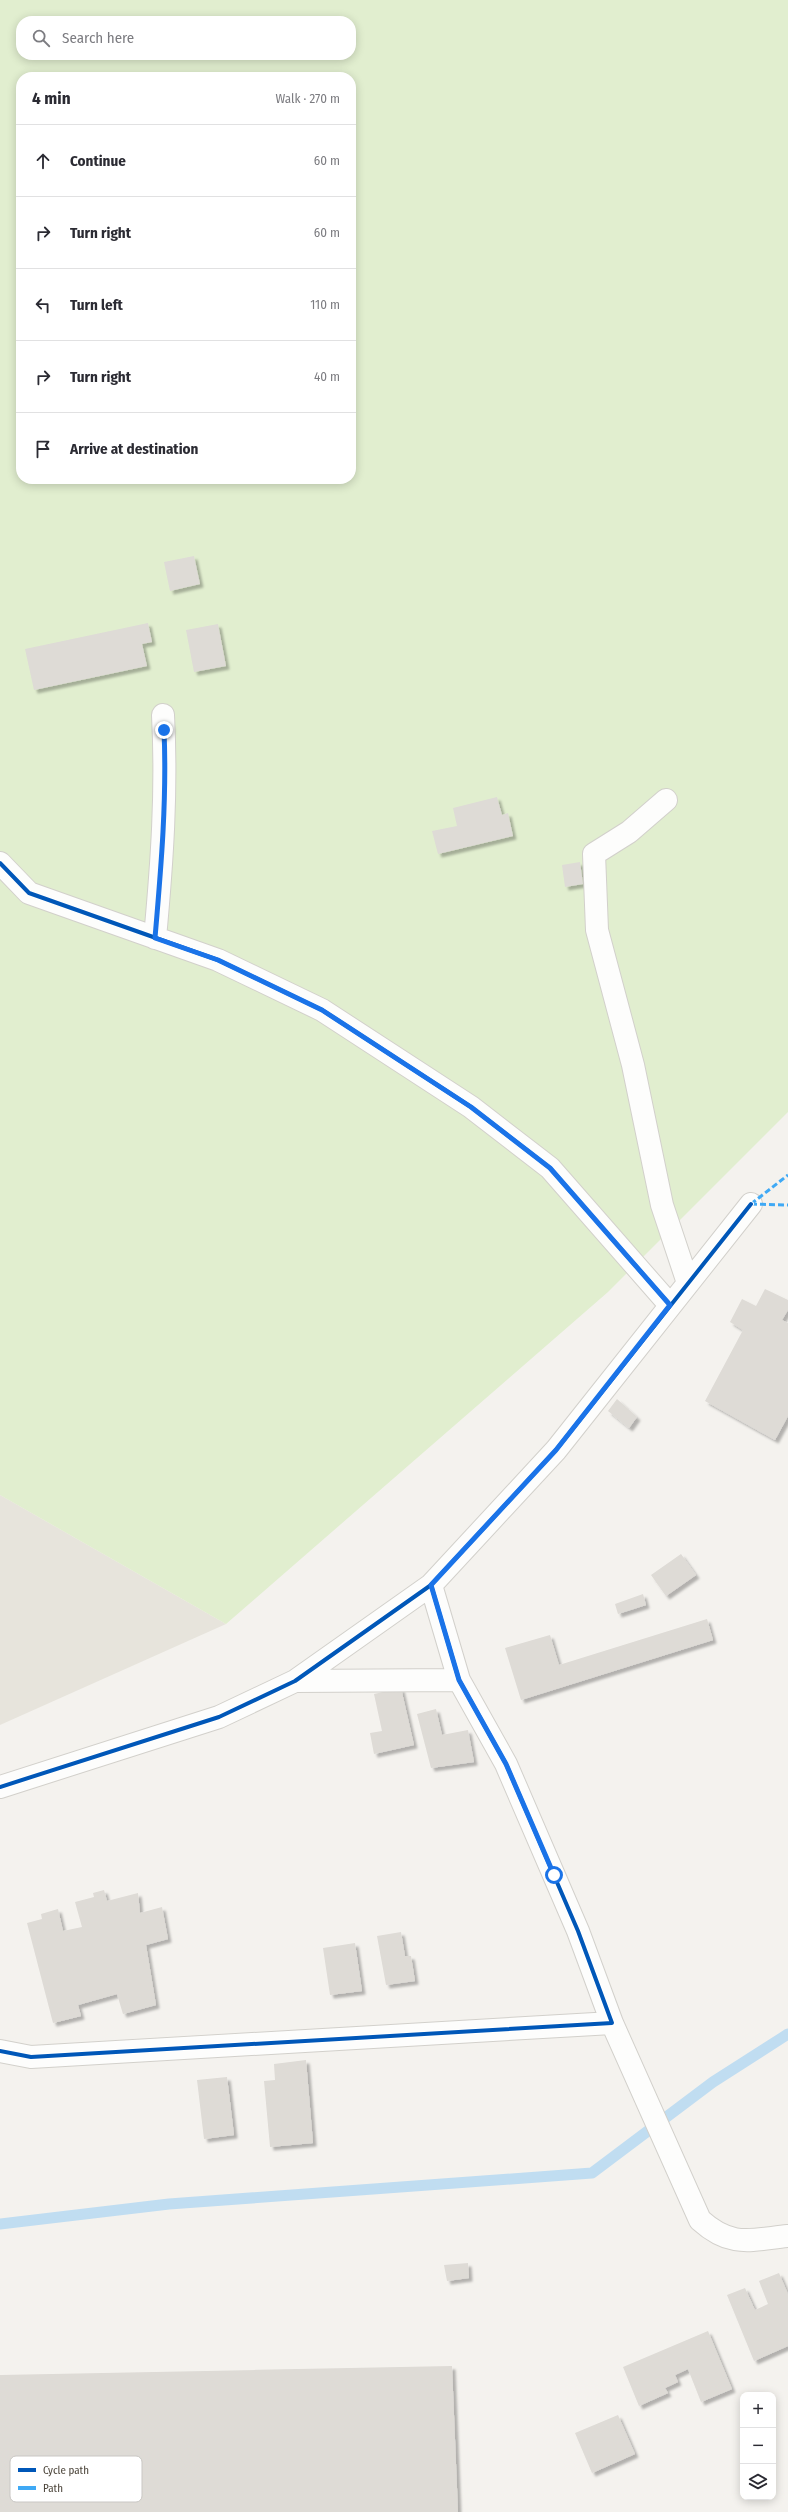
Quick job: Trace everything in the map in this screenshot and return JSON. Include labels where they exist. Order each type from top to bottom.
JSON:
[{"type":"street","points":[[155,938],[164,837],[166,774],[163,715]]},
{"type":"street","points":[[666,800],[629,832],[594,854],[597,930],[633,1065],[662,1204],[688,1283]]},
{"type":"street","points":[[0,863],[29,893],[218,960],[322,1010],[471,1107],[550,1168],[670,1305]]},
{"type":"street","points":[[0,1787],[219,1717],[296,1681],[431,1585],[556,1450],[751,1204]]},
{"type":"street","points":[[431,1585],[459,1680],[509,1772],[578,1931],[612,2023],[700,2220],[715,2234],[739,2241],[788,2236]]},
{"type":"street","points":[[296,1681],[459,1680]]},
{"type":"street","points":[[0,2051],[31,2057],[612,2023]]},
{"type":"shaded area","points":[[0,1495],[226,1624],[0,1725]]},
{"type":"green space","points":[[0,0],[788,0],[788,1112],[608,1292],[226,1624],[0,1495]]},
{"type":"building","points":[[194,556],[200,584],[170,591],[164,562]]},
{"type":"building","points":[[148,623],[152,642],[142,644],[147,666],[34,690],[25,649]]},
{"type":"building","points":[[218,624],[226,666],[194,672],[186,630]]},
{"type":"building","points":[[497,797],[502,815],[508,813],[513,836],[438,854],[432,831],[457,826],[453,808]]},
{"type":"building","points":[[580,862],[583,884],[565,887],[562,865]]},
{"type":"building","points":[[765,1289],[788,1300],[788,1310],[782,1320],[788,1323],[788,1416],[775,1440],[705,1401],[743,1330],[730,1322],[742,1299],[756,1306]]},
{"type":"building","points":[[617,1399],[637,1417],[629,1428],[608,1411]]},
{"type":"building","points":[[681,1554],[696,1575],[666,1596],[651,1575]]},
{"type":"building","points":[[643,1594],[646,1605],[618,1614],[615,1604]]},
{"type":"building","points":[[707,1619],[713,1640],[521,1700],[505,1648],[550,1635],[559,1665]]},
{"type":"building","points":[[401,1688],[414,1745],[374,1754],[370,1733],[382,1731],[374,1694]]},
{"type":"building","points":[[436,1709],[442,1735],[468,1730],[474,1762],[431,1768],[417,1714]]},
{"type":"building","points":[[104,1890],[107,1901],[138,1893],[140,1913],[162,1907],[168,1939],[146,1945],[156,2005],[123,2014],[117,1994],[78,2005],[81,2016],[53,2023],[27,1923],[42,1919],[41,1914],[58,1909],[63,1931],[82,1927],[75,1902],[94,1897],[93,1893]]},
{"type":"building","points":[[401,1932],[405,1956],[411,1956],[415,1981],[386,1985],[377,1936]]},
{"type":"building","points":[[355,1943],[362,1991],[330,1995],[323,1948]]},
{"type":"building","points":[[306,2060],[313,2143],[270,2147],[264,2081],[275,2080],[274,2064]]},
{"type":"building","points":[[227,2077],[234,2135],[204,2139],[197,2080]]},
{"type":"building","points":[[468,2263],[469,2278],[447,2281],[444,2265]]},
{"type":"building","points":[[779,2273],[788,2294],[788,2346],[754,2361],[727,2295],[745,2288],[755,2310],[768,2304],[759,2281]]},
{"type":"building","points":[[708,2331],[732,2389],[701,2402],[688,2369],[675,2375],[678,2382],[665,2388],[668,2393],[639,2406],[623,2367]]},
{"type":"building","points":[[452,2366],[458,2512],[0,2512],[0,2375]]},
{"type":"building","points":[[618,2415],[635,2454],[592,2473],[575,2433]]},
{"type":"waterway","points":[[0,2224],[169,2204],[592,2173],[713,2082],[788,2034]]},
{"type":"marked path","points":[[751,1204],[788,1175]]},
{"type":"marked path","points":[[751,1204],[788,1205]]},
{"type":"cycle path","points":[[0,863],[29,893],[218,960],[322,1010],[471,1107],[550,1168],[670,1305]]},
{"type":"cycle path","points":[[0,1787],[219,1717],[295,1681],[431,1585],[556,1450],[751,1204]]},
{"type":"cycle path","points":[[0,2051],[31,2057],[612,2023],[578,1931],[506,1764],[459,1680],[431,1585]]},
{"type":"route","points":[[164,730],[166,774],[164,837],[155,938],[218,960],[322,1010],[471,1107],[550,1168],[670,1305],[556,1450],[431,1585],[459,1680],[506,1764],[554,1875]]}]
